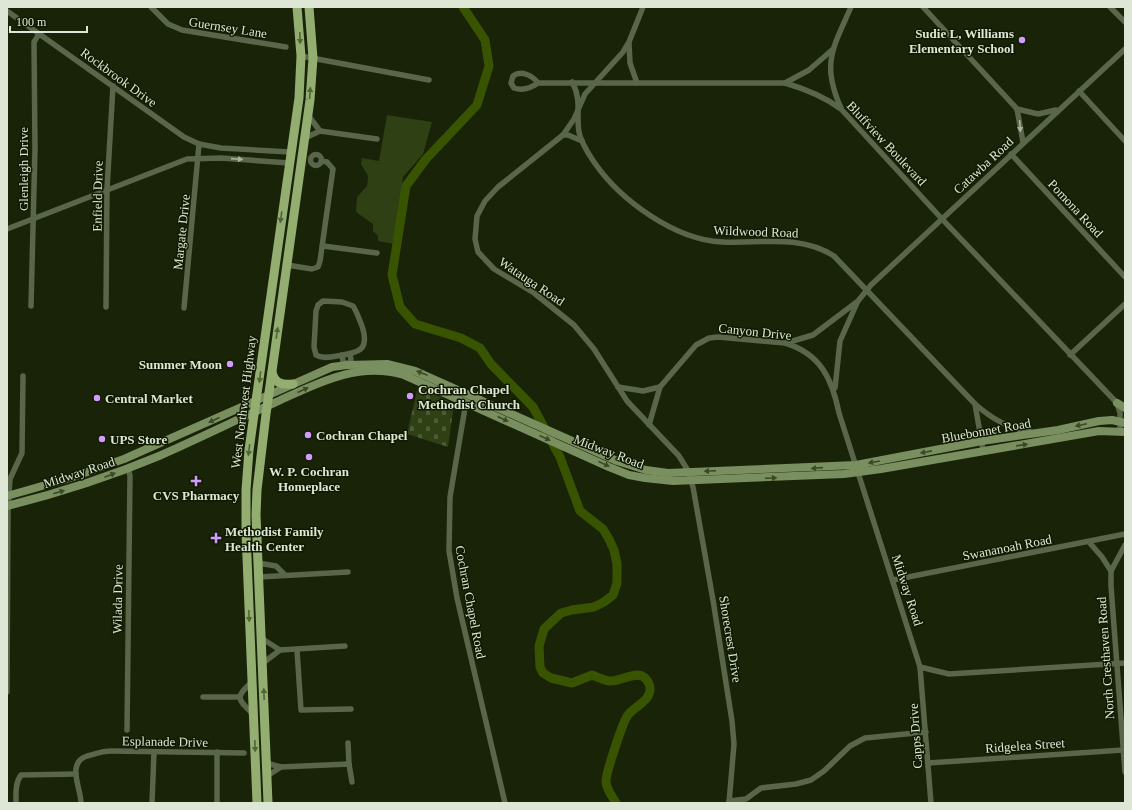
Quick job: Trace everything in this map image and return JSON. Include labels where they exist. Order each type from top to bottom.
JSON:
[{"type":"main road","name":"West Northwest Highway","points":[[257,803],[245,517],[247,478],[256,400],[290,152],[299,98],[301,56],[297,7]]},
{"type":"main road","name":"West Northwest Highway","points":[[268,803],[258,563],[257,490],[268,396],[287,265],[306,159],[304,138],[308,115],[313,58],[309,7]]},
{"type":"main road","points":[[290,152],[306,159]]},
{"type":"main road","points":[[289,163],[306,159]]},
{"type":"main road","name":"Midway Road","points":[[7,506],[71,489],[128,468],[182,445],[347,369]]},
{"type":"main road","name":"Midway Road","points":[[8,496],[70,478],[124,459],[326,370],[347,369],[396,372],[517,415],[617,461],[663,472],[857,469]]},
{"type":"main road","points":[[272,372],[274,380],[278,383],[293,384]]},
{"type":"main road","name":"Midway Road","points":[[467,398],[521,427],[629,475],[656,480],[691,481],[796,477],[857,469]]},
{"type":"main road","points":[[1117,403],[1125,408]]},
{"type":"main road","name":"Bluebonnet Road","points":[[857,469],[982,441],[1037,433],[1099,421],[1122,422]]},
{"type":"main road","name":"Bluebonnet Road","points":[[857,469],[1034,443],[1099,431],[1122,431]]},
{"type":"main road","points":[[178,435],[182,445]]},
{"type":"main road","points":[[124,459],[128,468]]},
{"type":"main road","points":[[245,517],[250,520],[254,542],[258,550]]},
{"type":"main road","points":[[248,577],[259,577]]},
{"type":"street","name":"Guernsey Lane","points":[[151,7],[168,24],[182,30],[286,47]]},
{"type":"street","points":[[637,82],[630,63],[629,42],[643,7]]},
{"type":"street","points":[[841,109],[831,84],[830,62],[832,50],[851,7]]},
{"type":"street","points":[[923,7],[1017,109],[1045,114],[1063,106]]},
{"type":"street","points":[[1110,7],[1125,22]]},
{"type":"street","name":"Rockbrook Drive","points":[[7,11],[184,137],[199,144],[221,148],[290,152]]},
{"type":"street","name":"Glenleigh Drive","points":[[32,306],[34,218],[34,42],[39,34]]},
{"type":"street","name":"Watauga Road","points":[[629,42],[614,64],[586,94],[563,135],[490,195],[477,216],[475,231],[476,245],[482,258],[494,269],[534,293],[574,325],[594,349],[618,387],[649,425],[679,456],[689,472],[691,481]]},
{"type":"street","name":"Catawba Road","points":[[785,343],[813,335],[858,301],[867,290],[1023,142],[1125,49]]},
{"type":"street","points":[[785,83],[809,70],[832,50]]},
{"type":"street","points":[[301,56],[429,80]]},
{"type":"street","name":"Wildwood Road","points":[[572,82],[578,94],[579,126],[582,141],[601,171],[618,191],[640,208],[682,233],[709,241],[789,241],[815,247],[827,252],[842,263],[975,404],[992,418],[1013,428],[1037,433]]},
{"type":"street","name":"Bluffview Boulevard","points":[[538,83],[785,83],[819,95],[841,109],[942,219],[1117,403]]},
{"type":"street","name":"Enfield Drive","points":[[106,307],[107,189],[113,86]]},
{"type":"street","points":[[1079,91],[1125,141]]},
{"type":"street","points":[[1017,109],[1023,142]]},
{"type":"street","points":[[308,115],[320,131]]},
{"type":"street","points":[[304,138],[320,131],[377,139]]},
{"type":"street","points":[[563,135],[573,136],[582,141]]},
{"type":"street","points":[[198,158],[199,144]]},
{"type":"street","name":"Pomona Road","points":[[1011,154],[1125,277]]},
{"type":"street","points":[[7,228],[173,164],[198,158],[289,163]]},
{"type":"street","name":"Margate Drive","points":[[184,308],[192,237],[198,158]]},
{"type":"street","points":[[287,265],[312,269],[318,267],[323,246],[333,169],[327,162],[321,161],[320,164],[314,165],[306,159]]},
{"type":"street","points":[[323,246],[377,253]]},
{"type":"street","points":[[324,301],[349,303],[356,310],[365,338],[365,344],[360,351],[342,355],[319,357],[314,352],[316,311],[318,305],[324,301]]},
{"type":"street","name":"Catawba Road","points":[[834,390],[840,341],[858,301]]},
{"type":"street","points":[[1070,355],[1125,304]]},
{"type":"street","name":"Canyon Drive","points":[[649,425],[660,387],[675,372],[690,350],[709,338],[725,337],[785,343],[802,349],[815,359],[825,371],[834,390],[839,413],[857,469]]},
{"type":"street","points":[[347,369],[351,360],[350,354]]},
{"type":"street","points":[[342,355],[343,362],[347,369]]},
{"type":"street","points":[[7,692],[7,506],[10,479],[22,453],[23,376]]},
{"type":"street","points":[[618,387],[643,391],[660,387]]},
{"type":"street","name":"Cochran Chapel Road","points":[[467,398],[450,497],[449,550],[457,598],[505,803]]},
{"type":"street","points":[[1117,403],[1122,422],[1122,431]]},
{"type":"street","points":[[975,404],[984,450]]},
{"type":"street","points":[[979,421],[992,418]]},
{"type":"street","name":"Wilada Drive","points":[[127,730],[130,476],[128,468]]},
{"type":"street","name":"Midway Road","points":[[857,469],[920,667]]},
{"type":"street","name":"Shorecrest Drive","points":[[691,481],[713,600],[732,721],[734,744],[729,802]]},
{"type":"street","name":"Swananoah Road","points":[[893,580],[1125,534]]},
{"type":"street","points":[[1089,542],[1102,556],[1111,571]]},
{"type":"street","points":[[1111,571],[1125,544]]},
{"type":"street","points":[[258,563],[276,566],[285,575]]},
{"type":"street","name":"North Cresthaven Road","points":[[1111,571],[1117,663],[1124,734],[1123,750],[1125,772]]},
{"type":"street","points":[[259,577],[348,572]]},
{"type":"street","points":[[262,638],[280,650],[345,646]]},
{"type":"street","points":[[263,663],[280,650]]},
{"type":"street","points":[[297,650],[301,710],[351,708]]},
{"type":"street","points":[[920,667],[949,674],[1125,663]]},
{"type":"street","name":"Capps Drive","points":[[920,667],[931,803]]},
{"type":"street","points":[[252,682],[240,693],[239,698],[241,702],[254,714]]},
{"type":"street","points":[[203,697],[239,698]]},
{"type":"street","points":[[729,802],[746,799],[761,788],[796,784],[811,780],[824,771],[850,746],[865,738],[926,732]]},
{"type":"street","points":[[348,743],[352,782]]},
{"type":"street","name":"Ridgelea Street","points":[[928,762],[1123,750]]},
{"type":"street","name":"Esplanade Drive","points":[[76,774],[78,760],[86,756],[111,751],[244,753]]},
{"type":"street","points":[[152,803],[154,752]]},
{"type":"street","points":[[217,752],[217,803]]},
{"type":"street","points":[[266,762],[281,767],[349,764]]},
{"type":"street","points":[[267,776],[281,767]]},
{"type":"street","points":[[16,803],[16,788],[18,779],[21,775],[76,774],[81,803]]},
{"type":"green space","points":[[387,115],[432,122],[423,154],[403,177],[394,244],[378,241],[378,236],[373,231],[373,224],[356,212],[357,197],[367,186],[368,176],[361,164],[362,158],[379,161]]},
{"type":"green space","points":[[418,386],[454,404],[448,447],[407,434]]},
{"type":"waterway","points":[[463,7],[485,40],[489,66],[477,105],[426,159],[406,186],[392,275],[400,307],[415,324],[461,338],[480,348],[491,364],[533,407],[560,457],[580,511],[603,529],[614,550],[617,564],[617,583],[613,595],[594,607],[561,613],[544,629],[539,646],[540,667],[543,673],[551,678],[572,683],[592,675],[609,681],[638,675],[644,677],[648,681],[650,691],[643,702],[628,715],[619,736],[609,768],[606,784],[616,803]]},
{"type":"place","name":"Sudie L, Williams Elementary School","points":[[1022,40]]},
{"type":"place","name":"Summer Moon","points":[[230,364]]},
{"type":"place","name":"Cochran Chapel Methodist Church","points":[[410,396]]},
{"type":"place","name":"Central Market","points":[[97,398]]},
{"type":"place","name":"Cochran Chapel","points":[[308,435]]},
{"type":"place","name":"UPS Store","points":[[102,439]]},
{"type":"place","name":"W. P. Cochran Homeplace","points":[[309,457]]},
{"type":"place","name":"CVS Pharmacy","points":[[196,481]]},
{"type":"place","name":"Methodist Family Health Center","points":[[216,538]]}]
